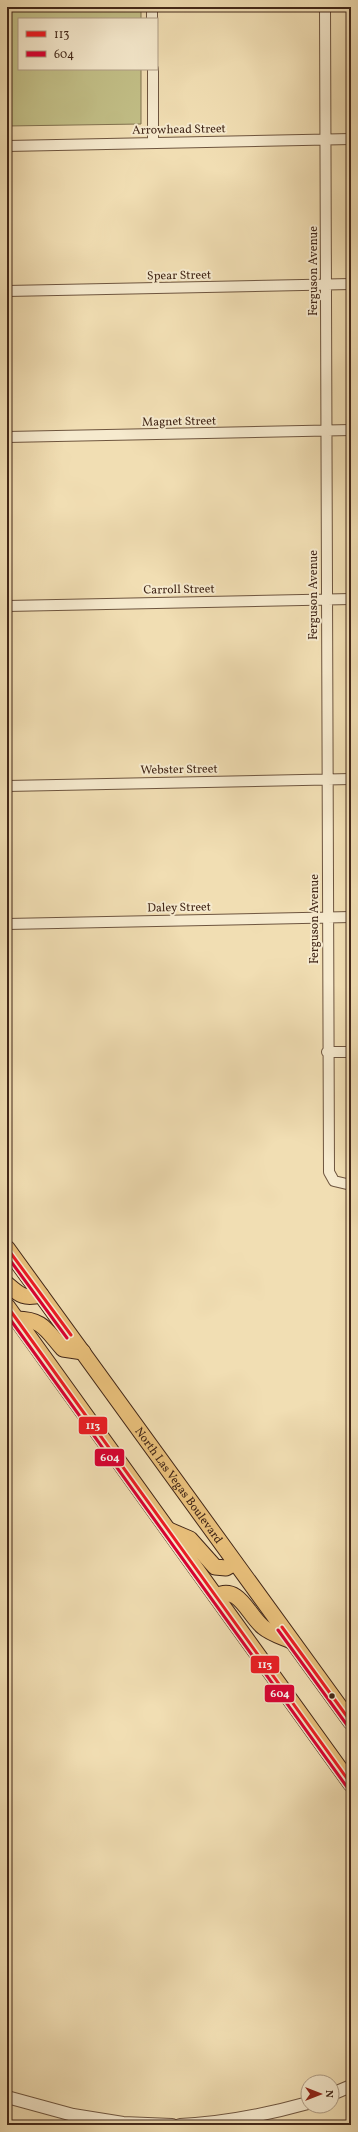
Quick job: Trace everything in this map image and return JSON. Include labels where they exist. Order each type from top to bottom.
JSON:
[{"type":"main road","name":"North Las Vegas Boulevard","points":[[7,1248],[351,1722]]},
{"type":"main road","points":[[7,1284],[20,1295],[30,1298],[41,1295]]},
{"type":"main road","points":[[7,1306],[11,1322],[168,1530],[351,1784]]},
{"type":"main road","points":[[11,1322],[31,1319],[38,1322],[62,1349],[83,1352]]},
{"type":"main road","points":[[168,1530],[190,1539],[214,1567],[226,1568],[236,1563]]},
{"type":"main road","points":[[216,1596],[223,1592],[232,1593],[263,1627],[294,1643]]},
{"type":"street","points":[[152,7],[152,18]]},
{"type":"street","name":"Ferguson Avenue","points":[[325,7],[327,1052],[329,1172],[334,1181],[351,1185]]},
{"type":"street","points":[[153,70],[153,143]]},
{"type":"street","name":"Arrowhead Street","points":[[7,146],[351,139]]},
{"type":"street","name":"Spear Street","points":[[7,291],[351,284]]},
{"type":"street","name":"Magnet Street","points":[[7,437],[351,430]]},
{"type":"street","name":"Carroll Street","points":[[7,606],[351,599]]},
{"type":"street","name":"Webster Street","points":[[7,786],[351,779]]},
{"type":"street","name":"Daley Street","points":[[7,924],[351,917]]},
{"type":"street","points":[[327,1052],[351,1052]]},
{"type":"street","points":[[340,2091],[351,2086]]},
{"type":"street","points":[[7,2097],[73,2115],[123,2123],[172,2125]]},
{"type":"street","points":[[180,2125],[219,2123],[265,2116],[300,2106]]},
{"type":"shaded area","points":[[141,9],[141,18],[18,18],[18,70],[141,70],[141,124],[7,126],[7,11]]},
{"type":"transit line","name":"113","points":[[7,1248],[71,1335]]},
{"type":"transit line","name":"604","points":[[7,1256],[67,1338]]},
{"type":"transit line","name":"113","points":[[7,1306],[351,1784]]},
{"type":"transit line","name":"604","points":[[7,1315],[347,1787]]},
{"type":"transit line","name":"113","points":[[282,1627],[351,1722]]},
{"type":"transit line","name":"604","points":[[278,1630],[347,1725]]}]
